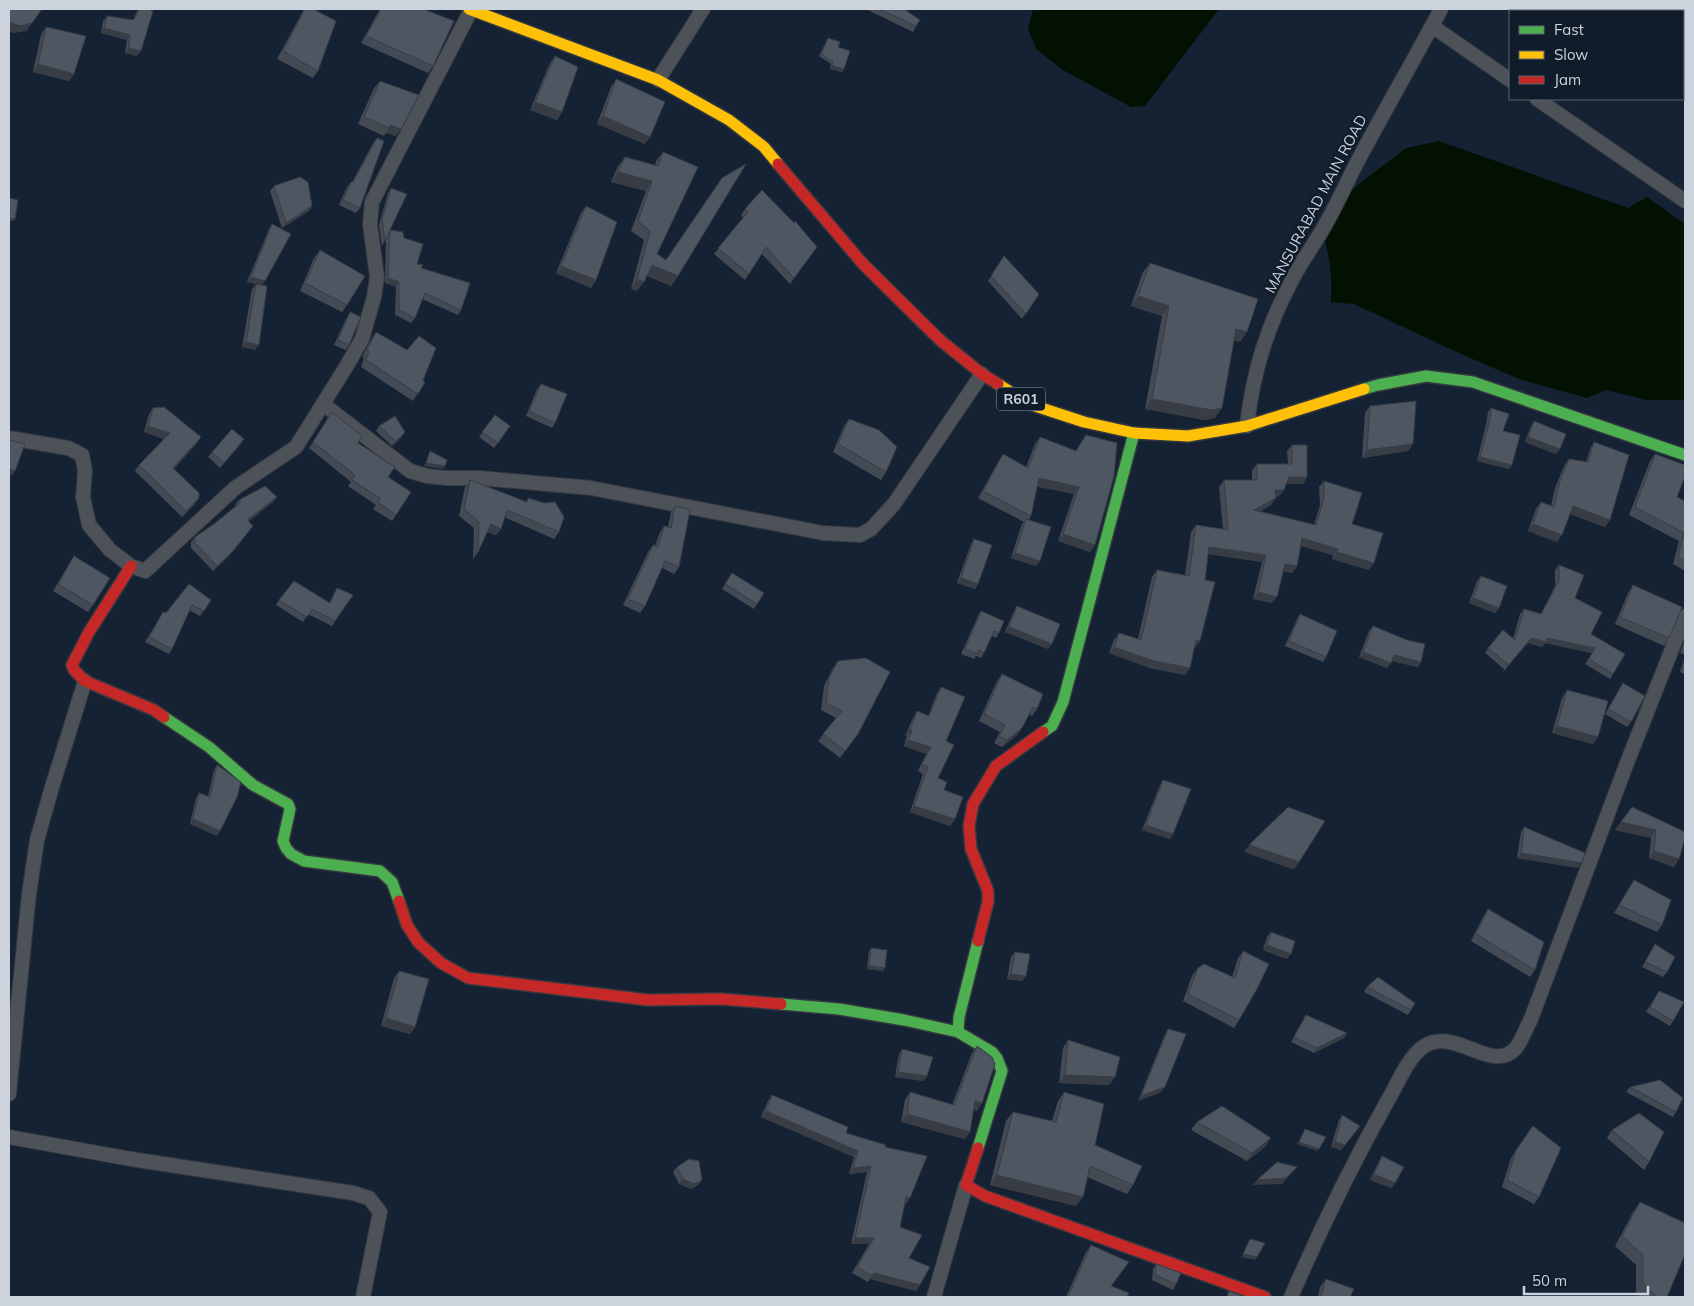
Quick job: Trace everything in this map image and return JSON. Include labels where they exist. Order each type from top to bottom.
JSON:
[{"type":"street","points":[[9,438],[68,448],[82,455],[85,471],[83,497],[89,525],[110,550],[131,566],[145,571],[236,488],[296,447],[362,338],[374,297],[376,277],[370,224],[372,202],[470,9]]},
{"type":"street","name":"R601","points":[[470,9],[658,80],[729,120],[764,147],[864,264],[940,340],[982,374],[1029,404],[1084,422],[1134,433],[1188,436],[1247,426],[1378,385],[1426,376],[1473,382],[1685,455]]},
{"type":"street","points":[[658,80],[703,9]]},
{"type":"street","name":"MANSURABAD MAIN ROAD","points":[[1247,426],[1256,369],[1264,342],[1276,314],[1294,277],[1330,218],[1360,156],[1441,9]]},
{"type":"street","points":[[1432,26],[1509,79]]},
{"type":"street","points":[[1538,100],[1685,201]]},
{"type":"street","points":[[323,404],[410,471],[427,476],[480,478],[591,488],[823,532],[860,535],[871,529],[894,504],[982,374]]},
{"type":"street","points":[[958,1032],[959,1017],[988,902],[988,891],[971,849],[969,826],[973,804],[996,766],[1052,726],[1063,702],[1134,433]]},
{"type":"street","points":[[131,566],[89,632],[72,664],[74,670],[85,681],[154,710],[209,747],[253,784],[288,804],[290,809],[283,841],[293,856],[304,861],[380,871],[389,876],[394,884],[407,925],[421,945],[446,967],[468,978],[648,1000],[721,999],[839,1009],[904,1020],[958,1032],[968,1040],[986,1048],[997,1057],[1002,1071],[966,1185],[934,1297]]},
{"type":"street","points":[[1291,1297],[1355,1158],[1409,1063],[1421,1048],[1432,1041],[1447,1040],[1494,1056],[1505,1056],[1515,1048],[1531,1019],[1685,616]]},
{"type":"street","points":[[9,1094],[28,894],[37,840],[85,681]]},
{"type":"street","points":[[9,1137],[131,1160],[353,1193],[369,1198],[380,1212],[363,1297]]},
{"type":"street","points":[[966,1185],[985,1196],[1006,1204],[1265,1297]]},
{"type":"shaded area","points":[[9,9],[1685,9],[1685,1297],[9,1297]]},
{"type":"shaded area","points":[[1033,9],[1219,9],[1145,106],[1131,107],[1063,70],[1036,49],[1028,29]]},
{"type":"shaded area","points":[[1439,141],[1628,208],[1647,197],[1685,224],[1685,400],[1647,400],[1606,390],[1587,398],[1519,379],[1354,304],[1331,302],[1331,272],[1325,241],[1350,191],[1406,148]]},
{"type":"building","points":[[9,9],[42,9],[32,23],[20,26],[9,22]]},
{"type":"building","points":[[139,9],[153,11],[141,51],[129,48],[130,35],[104,28],[107,16],[134,20]]},
{"type":"building","points":[[305,9],[313,9],[336,21],[318,71],[283,51]]},
{"type":"building","points":[[381,9],[423,9],[454,21],[433,66],[366,36]]},
{"type":"building","points":[[879,9],[904,9],[920,20],[916,26]]},
{"type":"building","points":[[46,27],[86,36],[74,74],[38,64]]},
{"type":"building","points":[[828,38],[840,42],[838,47],[850,51],[844,69],[832,66],[833,62],[821,54]]},
{"type":"building","points":[[555,56],[578,67],[562,112],[535,102]]},
{"type":"building","points":[[616,79],[665,102],[650,137],[603,116]]},
{"type":"building","points":[[380,81],[419,95],[401,129],[390,125],[389,128],[364,117]]},
{"type":"building","points":[[377,138],[384,141],[360,208],[343,200],[351,182],[353,182]]},
{"type":"building","points":[[663,152],[698,167],[657,254],[666,260],[722,178],[746,164],[678,276],[652,265],[644,282],[637,279],[650,231],[638,221],[652,181],[618,172],[625,157],[658,166]]},
{"type":"building","points":[[300,177],[308,182],[312,206],[286,223],[274,186]]},
{"type":"building","points":[[391,188],[407,194],[385,241],[382,220]]},
{"type":"building","points":[[762,190],[794,223],[795,221],[817,247],[794,278],[766,247],[749,274],[718,248],[748,212],[745,209]]},
{"type":"building","points":[[9,198],[18,200],[15,219],[9,218]]},
{"type":"building","points":[[586,206],[617,222],[596,280],[561,266]]},
{"type":"building","points":[[272,224],[291,234],[265,281],[251,277]]},
{"type":"building","points":[[390,230],[403,232],[404,238],[423,244],[417,264],[423,265],[421,268],[470,283],[461,310],[425,293],[415,318],[399,310],[399,282],[388,278]]},
{"type":"building","points":[[320,250],[365,276],[347,305],[305,283]]},
{"type":"building","points":[[1004,256],[1039,294],[1026,314],[991,276]]},
{"type":"building","points":[[1150,263],[1258,299],[1247,332],[1236,329],[1222,408],[1212,410],[1152,399],[1169,306],[1138,296]]},
{"type":"building","points":[[256,284],[267,286],[259,345],[246,342]]},
{"type":"building","points":[[350,312],[361,317],[349,345],[338,340]]},
{"type":"building","points":[[376,332],[407,350],[419,336],[436,348],[423,380],[425,382],[418,394],[366,360],[369,351],[367,350]]},
{"type":"building","points":[[541,384],[567,394],[555,423],[529,411]]},
{"type":"building","points":[[1416,401],[1413,444],[1367,450],[1370,406]]},
{"type":"building","points":[[164,407],[201,437],[173,468],[199,493],[199,498],[186,511],[139,465],[170,433],[148,426],[153,408]]},
{"type":"building","points":[[1491,408],[1509,414],[1503,431],[1520,435],[1512,465],[1480,457]]},
{"type":"building","points":[[332,412],[362,436],[358,443],[395,467],[388,477],[411,492],[396,515],[378,502],[380,498],[352,480],[355,475],[313,442]]},
{"type":"building","points":[[495,415],[510,426],[498,443],[482,432]]},
{"type":"building","points":[[395,416],[405,432],[396,441],[379,426]]},
{"type":"building","points":[[849,419],[879,430],[897,447],[886,472],[838,444]]},
{"type":"building","points":[[1534,421],[1566,434],[1560,449],[1528,437]]},
{"type":"building","points":[[232,429],[244,439],[224,463],[212,452]]},
{"type":"building","points":[[1086,435],[1117,443],[1114,476],[1095,545],[1063,534],[1079,487],[1039,478],[1031,516],[983,491],[1003,454],[1028,468],[1040,437],[1076,451]]},
{"type":"building","points":[[9,440],[25,444],[15,471],[9,469]]},
{"type":"building","points":[[1594,442],[1629,455],[1610,520],[1573,506],[1562,535],[1533,524],[1541,502],[1554,507],[1560,481],[1569,459],[1588,462]]},
{"type":"building","points":[[1292,445],[1307,445],[1307,477],[1289,477],[1284,490],[1275,490],[1276,498],[1254,510],[1316,525],[1324,498],[1324,481],[1362,493],[1352,524],[1383,533],[1374,563],[1337,552],[1338,549],[1302,538],[1297,566],[1285,564],[1277,597],[1258,592],[1266,555],[1209,547],[1205,580],[1215,582],[1200,641],[1196,640],[1190,668],[1154,661],[1114,647],[1119,633],[1141,640],[1157,570],[1189,576],[1196,525],[1228,530],[1224,480],[1257,480],[1257,464],[1292,464]]},
{"type":"building","points":[[430,451],[447,460],[445,466],[426,463]]},
{"type":"building","points":[[1655,454],[1685,465],[1685,476],[1677,497],[1685,501],[1685,561],[1678,557],[1684,533],[1635,507]]},
{"type":"building","points":[[470,480],[527,502],[528,498],[544,503],[555,502],[564,517],[559,532],[507,510],[501,529],[491,524],[478,552],[479,522],[464,509]]},
{"type":"building","points":[[265,486],[277,497],[247,520],[253,526],[233,551],[217,566],[195,543],[195,537],[241,502],[239,500]]},
{"type":"building","points":[[675,506],[690,510],[679,567],[665,561],[645,606],[628,599],[653,545],[658,547],[664,526],[671,528]]},
{"type":"building","points":[[1026,519],[1051,527],[1040,561],[1015,553]]},
{"type":"building","points":[[974,539],[992,545],[978,584],[961,578]]},
{"type":"building","points":[[74,556],[110,578],[93,605],[58,584]]},
{"type":"building","points":[[1559,565],[1584,575],[1575,598],[1602,612],[1591,634],[1625,654],[1613,674],[1589,659],[1595,648],[1547,638],[1546,642],[1531,638],[1507,667],[1508,664],[1488,648],[1503,630],[1515,640],[1524,609],[1541,614],[1559,581]]},
{"type":"building","points":[[732,573],[764,593],[757,604],[725,584]]},
{"type":"building","points":[[1481,576],[1507,586],[1499,608],[1473,598]]},
{"type":"building","points":[[294,581],[330,603],[337,588],[353,595],[335,621],[312,609],[307,617],[279,600]]},
{"type":"building","points":[[189,584],[211,600],[204,611],[192,605],[172,649],[149,637],[163,612],[166,613]]},
{"type":"building","points":[[1633,585],[1682,607],[1669,638],[1620,617]]},
{"type":"building","points":[[1017,606],[1060,624],[1052,644],[1009,627]]},
{"type":"building","points":[[981,611],[1004,621],[999,633],[994,631],[984,653],[979,650],[978,654],[965,649]]},
{"type":"building","points":[[1300,614],[1337,631],[1326,657],[1289,641]]},
{"type":"building","points":[[1373,626],[1407,640],[1425,644],[1421,662],[1394,655],[1391,663],[1363,652]]},
{"type":"building","points":[[866,658],[890,672],[858,734],[845,751],[823,734],[842,711],[826,703],[829,678],[838,661]]},
{"type":"building","points":[[1002,674],[1043,694],[1037,709],[1033,707],[1022,728],[1007,740],[999,736],[1005,725],[984,714]]},
{"type":"building","points":[[1623,683],[1645,696],[1631,722],[1608,709]]},
{"type":"building","points":[[941,687],[965,697],[946,741],[954,745],[938,778],[947,782],[944,790],[963,797],[955,819],[914,806],[928,767],[922,764],[931,747],[908,740],[912,730],[910,729],[917,711],[929,716]]},
{"type":"building","points":[[1567,690],[1608,701],[1598,737],[1557,726]]},
{"type":"building","points":[[217,765],[241,782],[237,797],[220,831],[193,819],[199,793],[210,797]]},
{"type":"building","points":[[1163,780],[1191,789],[1173,834],[1146,825]]},
{"type":"building","points":[[1288,807],[1325,821],[1299,862],[1249,845]]},
{"type":"building","points":[[1632,807],[1685,832],[1679,859],[1654,851],[1656,830],[1621,822]]},
{"type":"building","points":[[1524,827],[1585,853],[1582,863],[1521,853]]},
{"type":"building","points":[[1634,880],[1671,900],[1662,925],[1619,905]]},
{"type":"building","points":[[1488,909],[1544,942],[1535,970],[1476,934]]},
{"type":"building","points":[[1271,932],[1295,941],[1291,954],[1267,945]]},
{"type":"building","points":[[1655,944],[1675,957],[1667,972],[1645,962]]},
{"type":"building","points":[[871,948],[887,950],[885,968],[869,966]]},
{"type":"building","points":[[1243,951],[1269,964],[1239,1020],[1188,994],[1198,968],[1204,964],[1235,978]]},
{"type":"building","points":[[1015,952],[1030,954],[1026,976],[1011,974]]},
{"type":"building","points":[[399,971],[429,979],[415,1027],[386,1018]]},
{"type":"building","points":[[1378,977],[1415,1003],[1411,1010],[1367,987]]},
{"type":"building","points":[[1659,991],[1684,1002],[1673,1021],[1650,1007]]},
{"type":"building","points":[[1306,1015],[1347,1033],[1317,1048],[1294,1037]]},
{"type":"building","points":[[1168,1029],[1186,1034],[1165,1087],[1141,1096]]},
{"type":"building","points":[[1068,1040],[1120,1057],[1115,1077],[1065,1075]]},
{"type":"building","points":[[977,1046],[992,1057],[995,1064],[982,1103],[975,1101],[970,1132],[907,1114],[910,1092],[954,1105]]},
{"type":"building","points":[[902,1049],[933,1057],[927,1076],[898,1072]]},
{"type":"building","points":[[1660,1080],[1683,1098],[1676,1112],[1630,1087]]},
{"type":"building","points":[[1064,1092],[1104,1104],[1095,1145],[1142,1166],[1133,1185],[1090,1166],[1083,1197],[997,1175],[1013,1112],[1056,1122]]},
{"type":"building","points":[[772,1095],[848,1127],[846,1133],[886,1145],[885,1147],[927,1156],[910,1198],[906,1197],[900,1227],[922,1235],[909,1258],[930,1267],[920,1285],[874,1273],[872,1276],[857,1267],[874,1238],[855,1238],[871,1166],[853,1168],[858,1151],[766,1111]]},
{"type":"building","points":[[1222,1106],[1271,1138],[1252,1153],[1197,1122]]},
{"type":"building","points":[[1639,1113],[1664,1132],[1649,1162],[1612,1130]]},
{"type":"building","points":[[1342,1115],[1360,1126],[1345,1145],[1335,1142]]},
{"type":"building","points":[[1533,1126],[1561,1148],[1539,1197],[1507,1180],[1516,1150]]},
{"type":"building","points":[[1305,1129],[1326,1137],[1319,1149],[1299,1142]]},
{"type":"building","points":[[1382,1156],[1404,1167],[1395,1183],[1374,1174]]},
{"type":"building","points":[[689,1159],[699,1161],[702,1180],[694,1184],[683,1179],[677,1167]]},
{"type":"building","points":[[1277,1162],[1297,1167],[1286,1178],[1257,1180]]},
{"type":"building","points":[[1640,1202],[1685,1223],[1685,1254],[1667,1297],[1657,1297],[1643,1283],[1643,1255],[1622,1236]]},
{"type":"building","points":[[1250,1239],[1265,1243],[1257,1257],[1243,1254]]},
{"type":"building","points":[[1091,1245],[1129,1262],[1111,1286],[1129,1293],[1127,1297],[1068,1297]]},
{"type":"building","points":[[1156,1264],[1181,1273],[1176,1284],[1155,1275]]},
{"type":"building","points":[[1326,1279],[1354,1289],[1350,1297],[1321,1297]]},
{"type":"building","points":[[1229,1291],[1245,1297],[1227,1297]]},
{"type":"traffic: fast","points":[[1364,389],[1426,376],[1473,382],[1685,455]]},
{"type":"traffic: fast","points":[[1043,732],[1052,726],[1063,702],[1134,433]]},
{"type":"traffic: fast","points":[[164,717],[209,747],[253,785],[288,804],[290,809],[283,841],[291,854],[304,861],[380,871],[392,882],[399,901]]},
{"type":"traffic: fast","points":[[978,941],[959,1017],[958,1032],[992,1052],[997,1058],[1002,1071],[978,1148]]},
{"type":"traffic: fast","points":[[781,1004],[839,1009],[904,1020],[958,1032]]},
{"type":"traffic: slow","points":[[469,9],[658,80],[729,120],[764,147],[778,164]]},
{"type":"traffic: slow","points":[[998,384],[1029,404],[1084,422],[1134,433],[1188,436],[1247,426],[1364,389]]},
{"type":"traffic: jam","points":[[778,164],[863,264],[940,340],[982,374],[998,384]]},
{"type":"traffic: jam","points":[[131,566],[89,632],[72,665],[74,670],[85,681],[154,710],[164,717]]},
{"type":"traffic: jam","points":[[978,941],[988,902],[988,891],[971,849],[969,826],[973,804],[996,766],[1043,732]]},
{"type":"traffic: jam","points":[[399,901],[407,925],[418,942],[441,963],[468,978],[648,1000],[721,999],[781,1004]]},
{"type":"traffic: jam","points":[[978,1148],[966,1185],[985,1196],[1265,1297]]}]
